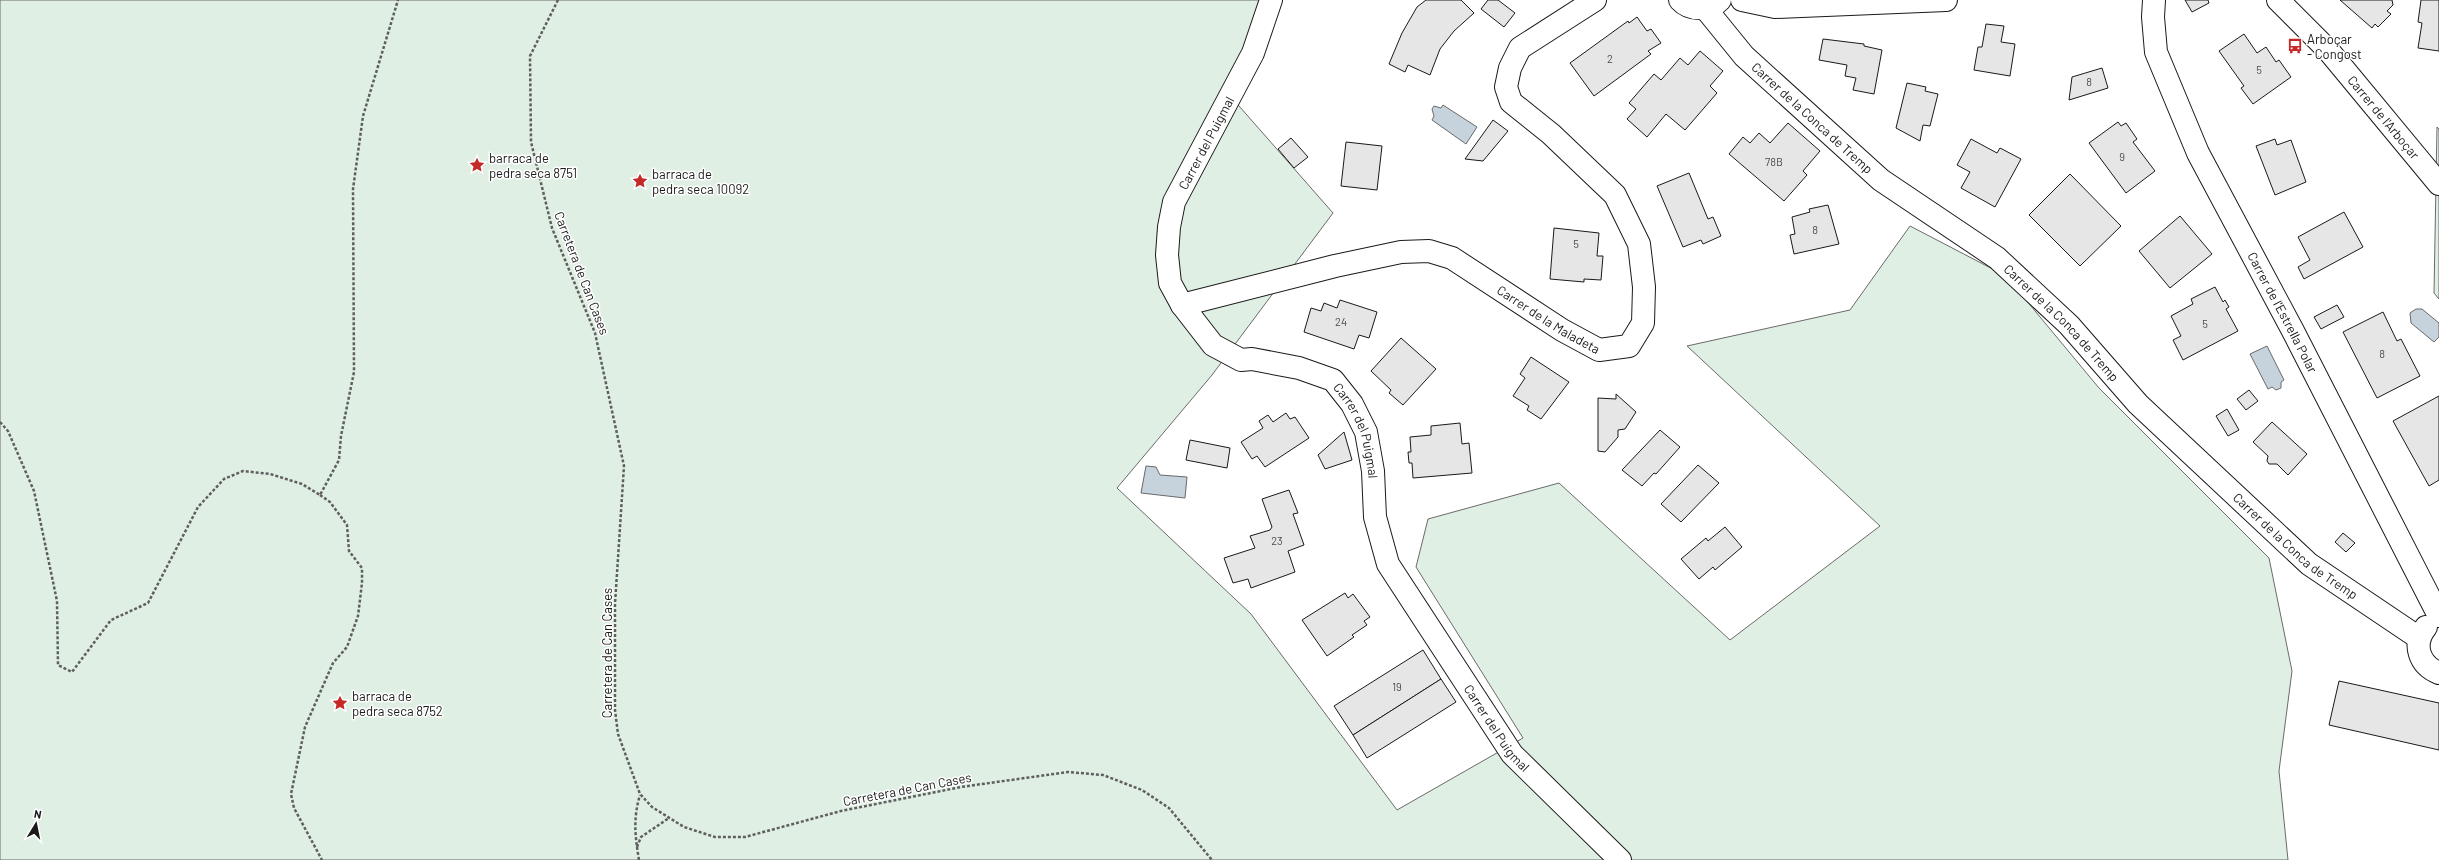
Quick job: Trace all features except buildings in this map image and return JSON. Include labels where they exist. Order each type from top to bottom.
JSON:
[{"type":"street","name":"Carrer del Puigmal","points":[[1271,0],[1253,53],[1174,202],[1169,227],[1167,255],[1170,283],[1182,305],[1213,345],[1241,360],[1252,359],[1299,368],[1333,380],[1352,404],[1366,432],[1373,471],[1375,517],[1388,564],[1512,754],[1620,860]]},
{"type":"street","name":"Carrer de la Maladeta","points":[[1182,305],[1335,266],[1401,252],[1429,251],[1452,258],[1562,330],[1599,350],[1629,346],[1643,323],[1644,287],[1639,244],[1615,195],[1551,134],[1511,102],[1506,87],[1510,68],[1520,48],[1595,0]]},
{"type":"street","points":[[1680,0],[1695,8],[1713,4]]},
{"type":"street","points":[[1742,0],[1775,7],[1946,0]]},
{"type":"street","name":"Carrer de l'Estrella Polar","points":[[2154,0],[2153,17],[2156,52],[2198,153],[2293,331],[2439,616]]},
{"type":"street","name":"Carrer de l'Arboçar","points":[[2278,0],[2328,50],[2439,184]]},
{"type":"street","name":"Carrer de la Conca de Tremp","points":[[1713,4],[1744,56],[1881,180],[1997,258],[2069,326],[2138,404],[2309,564],[2419,638]]},
{"type":"street","points":[[2439,620],[2427,626],[2419,638],[2420,656],[2431,670],[2439,673]]},
{"type":"path","points":[[320,495],[338,460],[341,436],[354,372],[354,189],[363,116],[398,0]]},
{"type":"path","name":"Carretera de Can Cases","points":[[558,0],[530,56],[530,142],[552,228],[595,333],[624,466],[615,604],[614,710],[618,734],[640,794],[652,807],[684,827],[715,837],[744,837],[841,811],[961,787],[1075,772],[1103,775],[1142,790],[1169,808],[1212,860]]},
{"type":"path","points":[[0,422],[8,431],[34,490],[57,601],[58,665],[72,672],[111,620],[148,603],[198,506],[224,479],[243,471],[270,474],[302,484],[330,502],[347,525],[349,550],[362,568],[362,583],[358,616],[347,647],[333,663],[305,727],[291,794],[294,808],[313,846],[322,860]]},
{"type":"path","points":[[639,860],[634,832],[634,813],[640,794]]},
{"type":"path","points":[[637,847],[641,837],[669,818]]},
{"type":"green space","points":[[0,0],[1273,0],[1232,98],[1333,213],[1212,375],[1117,488],[1251,614],[1397,810],[1523,738],[1416,567],[1428,519],[1559,483],[1730,640],[1880,526],[1687,346],[1850,310],[1910,226],[2006,276],[2099,388],[2269,558],[2292,671],[2279,771],[2288,860],[0,860]]},
{"type":"green space","points":[[2437,127],[2439,129],[2439,299],[2434,293]]},
{"type":"shaded area","points":[[1443,105],[1477,127],[1466,144],[1432,120],[1434,116],[1432,109],[1434,106],[1441,108]]},
{"type":"shaded area","points":[[2416,309],[2422,309],[2439,323],[2439,337],[2434,342],[2411,323],[2410,313]]},
{"type":"shaded area","points":[[2267,346],[2284,380],[2281,382],[2281,388],[2276,390],[2272,387],[2268,389],[2250,354]]},
{"type":"shaded area","points":[[1146,466],[1156,467],[1160,475],[1187,477],[1185,498],[1141,493]]},
{"type":"place","name":"Arboçar - Congost","points":[[2295,46]]},
{"type":"place","name":"barraca de pedra seca 8751","points":[[477,165]]},
{"type":"place","name":"barraca de pedra seca 10092","points":[[640,181]]},
{"type":"place","name":"barraca de pedra seca 8752","points":[[340,703]]}]
